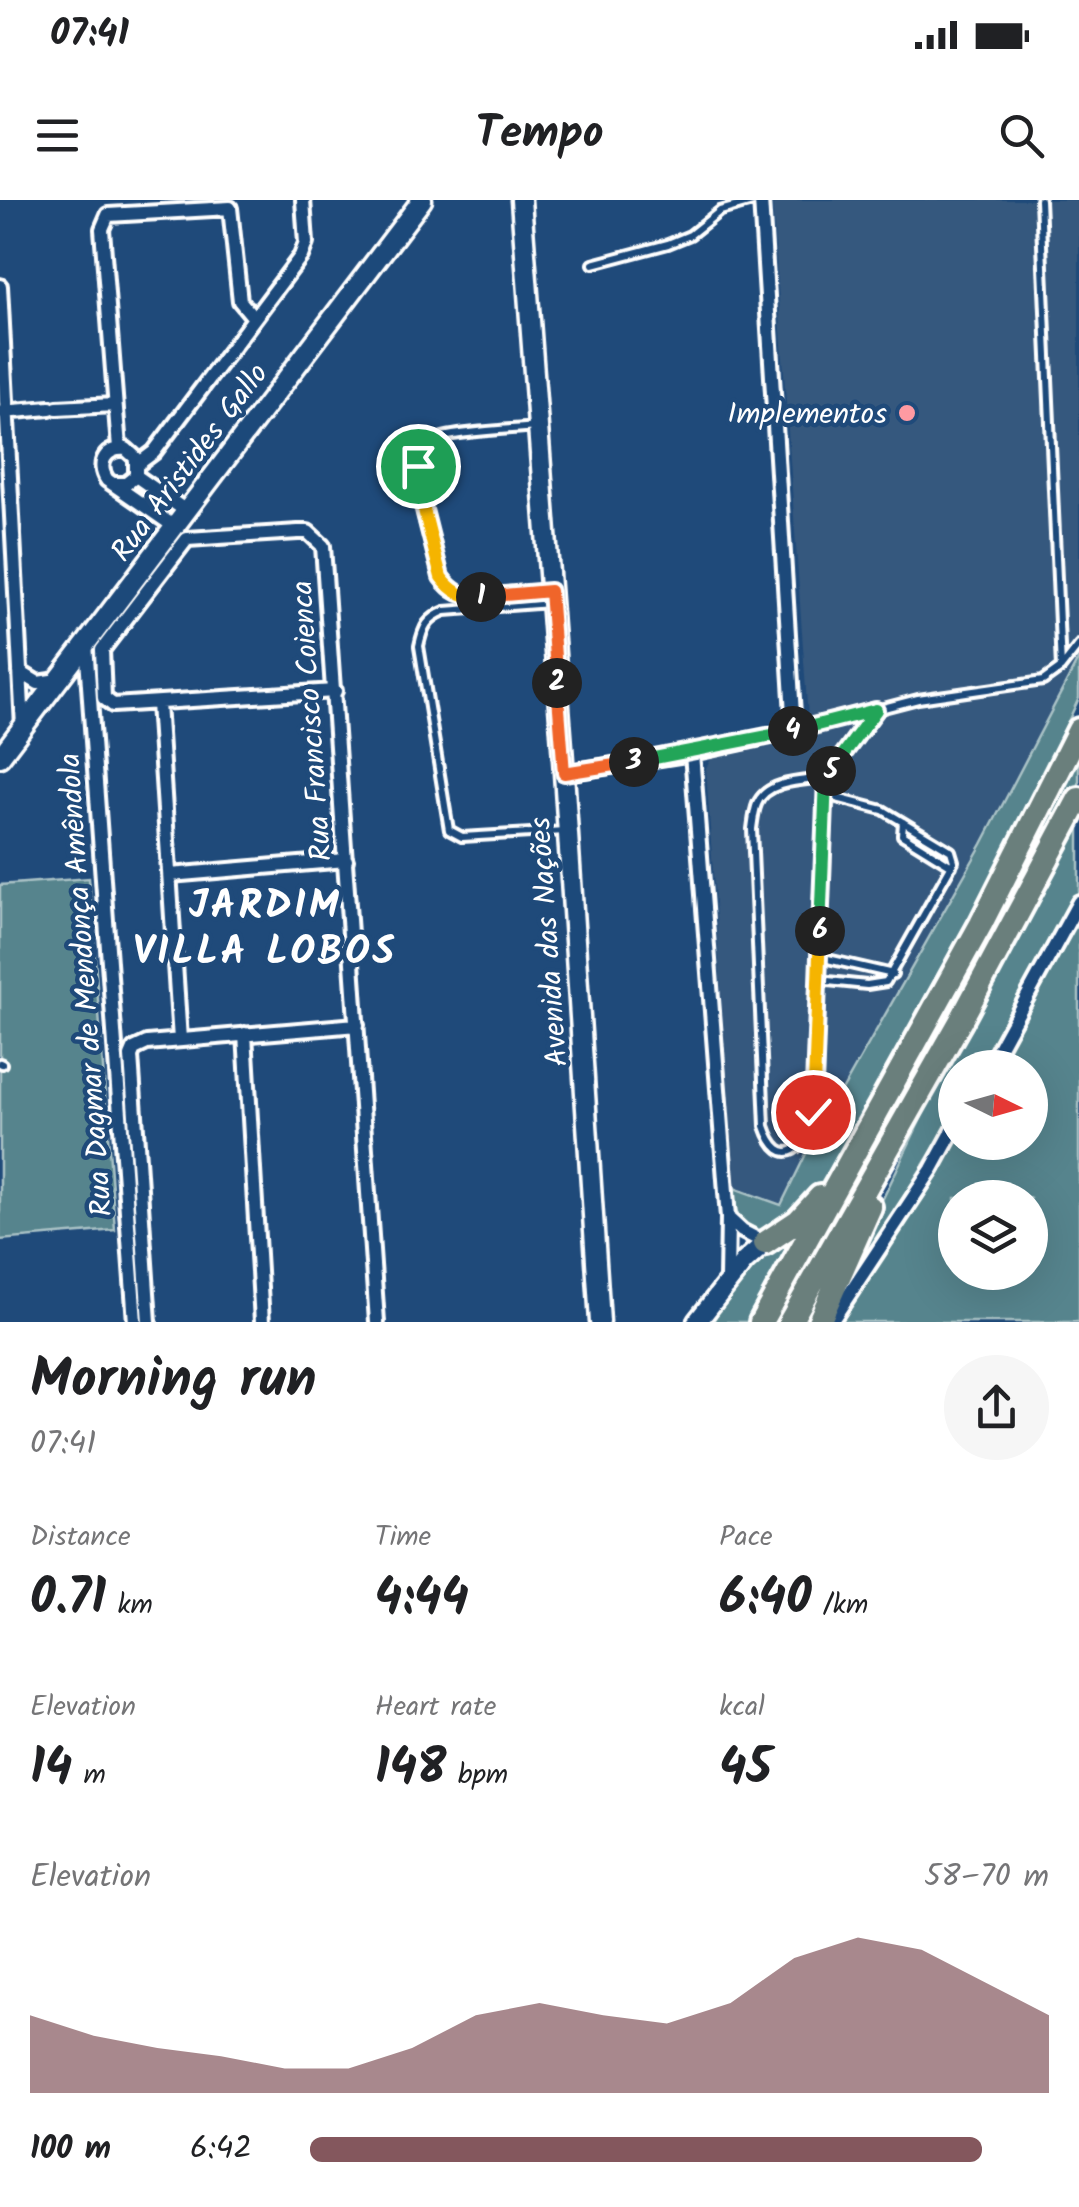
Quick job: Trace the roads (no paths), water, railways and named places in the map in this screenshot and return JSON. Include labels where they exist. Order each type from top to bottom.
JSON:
[{"type":"highway","points":[[1028,833],[1079,709]]},
{"type":"highway","points":[[760,1322],[982,924],[1079,730]]},
{"type":"highway","points":[[790,1322],[1079,799]]},
{"type":"highway","points":[[819,1322],[918,1095]]},
{"type":"highway","points":[[765,1243],[798,1220],[844,1168]]},
{"type":"street","points":[[114,484],[126,484],[139,464],[154,452],[303,252],[303,200]]},
{"type":"street","name":"Rua Aristides Gallo","points":[[0,757],[422,200]]},
{"type":"street","name":"Avenida das Nações","points":[[521,200],[600,1322]]},
{"type":"street","points":[[564,773],[692,754],[794,731],[760,200]]},
{"type":"street","points":[[181,519],[139,464],[117,446],[104,219],[112,213],[230,208],[240,302],[254,318]]},
{"type":"street","points":[[0,286],[3,412],[23,727]]},
{"type":"street","points":[[3,412],[114,405]]},
{"type":"street","points":[[117,446],[103,460],[107,480],[181,519]]},
{"type":"street","name":"Rua Francisco Coienca","points":[[158,703],[107,703],[102,650],[187,539],[298,532],[317,538],[324,557],[376,1322]]},
{"type":"street","name":"Rua Dagmar de Mendonça Amêndola","points":[[86,644],[134,1322]]},
{"type":"street","points":[[20,672],[38,683],[60,679]]},
{"type":"street","points":[[180,1040],[158,703],[334,691]]},
{"type":"street","points":[[21,694],[27,704],[38,707]]},
{"type":"street","points":[[692,754],[728,1218],[730,1268],[726,1284]]},
{"type":"street","points":[[170,875],[346,860]]},
{"type":"street","points":[[998,1050],[1079,902]]},
{"type":"street","points":[[148,1322],[131,1056],[134,1049],[140,1044],[357,1025]]},
{"type":"street","points":[[246,1034],[262,1322]]},
{"type":"street","points":[[831,1322],[938,1158]]},
{"type":"street","points":[[697,1322],[765,1243],[728,1218]]},
{"type":"lane","points":[[593,264],[668,244],[690,234],[720,211],[760,200]]},
{"type":"lane","points":[[1040,200],[1061,668]]},
{"type":"lane","points":[[538,426],[437,438],[423,449],[418,486],[441,577],[448,588],[476,597],[551,597]]},
{"type":"lane","points":[[551,597],[445,611],[432,616],[423,628],[419,646],[449,830],[462,837],[568,830]]},
{"type":"lane","points":[[794,731],[918,699],[1043,681],[1061,668],[1079,646]]},
{"type":"lane","points":[[826,778],[769,790],[757,802],[752,829],[765,1126],[770,1142],[778,1150],[790,1152],[802,1146],[810,1132],[826,778],[876,710]]},
{"type":"lane","points":[[818,980],[877,985],[892,974],[952,866],[902,835],[903,822],[868,805],[825,795]]},
{"type":"lane","points":[[819,957],[892,974]]},
{"type":"place","name":"Implementos","points":[[907,413]]},
{"type":"district","name":"JARDIM VILLA LOBOS","points":[[265,927]]}]
